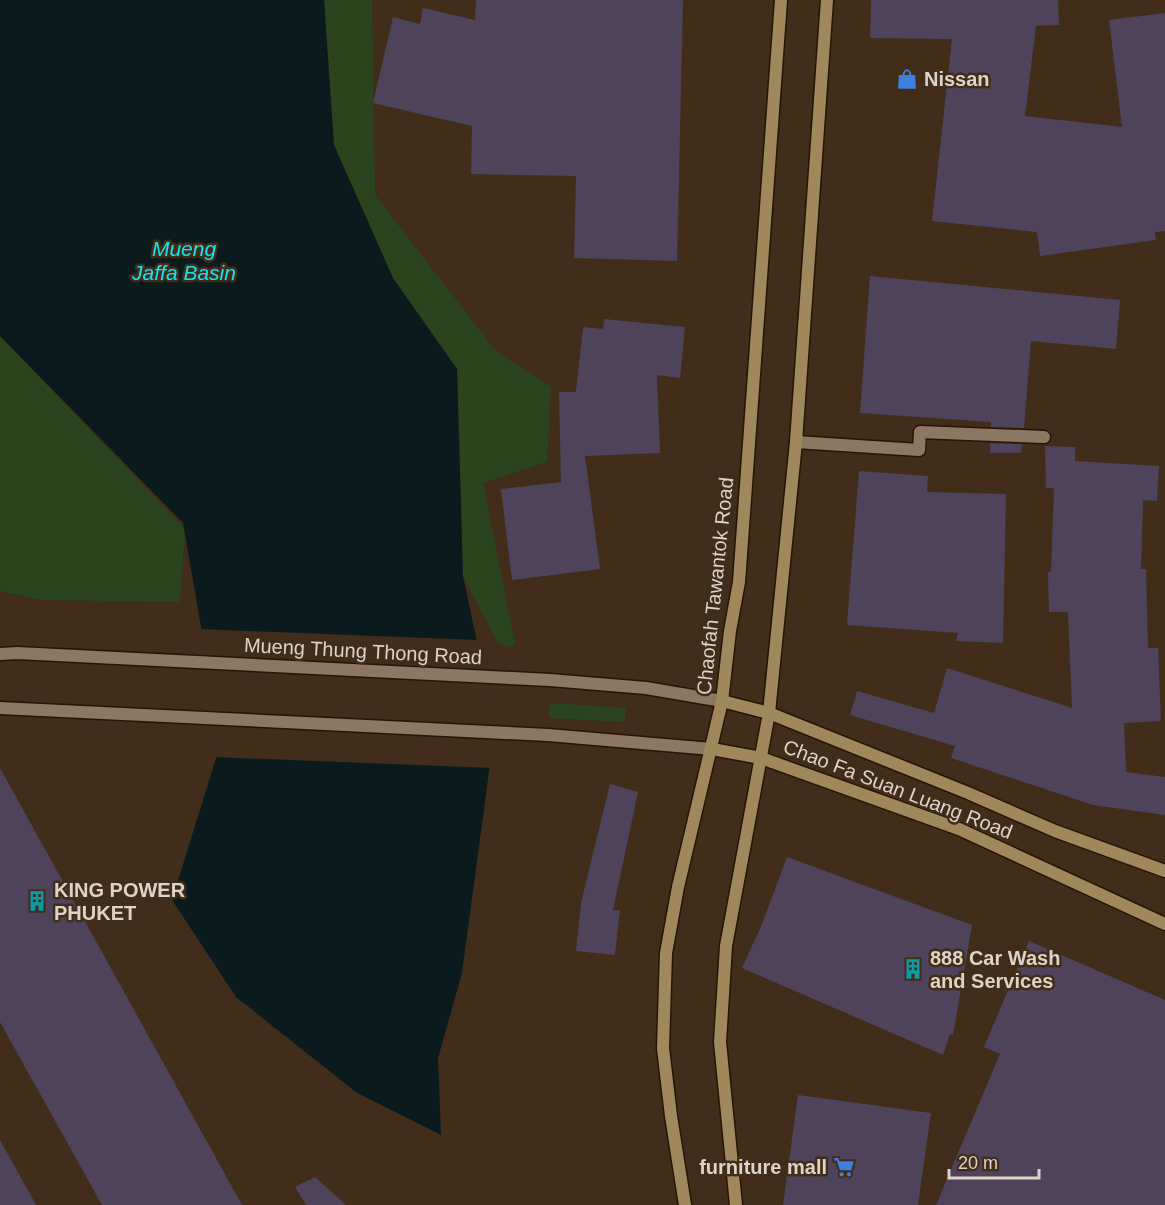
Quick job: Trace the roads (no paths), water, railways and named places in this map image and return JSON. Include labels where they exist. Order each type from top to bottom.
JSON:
[{"type":"main road","name":"Chaofah Tawantok Road","points":[[685,1205],[663,1048],[666,953],[678,887],[722,701],[730,631],[739,582],[781,0]]},
{"type":"main road","points":[[736,1205],[720,1042],[726,946],[769,713],[796,442],[827,0]]},
{"type":"main road","name":"Chao Fa Suan Luang Road","points":[[722,701],[769,713],[968,793],[1055,831],[1165,871]]},
{"type":"main road","name":"Chao Fa Suan Luang Road","points":[[712,749],[761,758],[959,829],[1165,924]]},
{"type":"street","points":[[796,442],[919,450],[920,432],[1044,437]]},
{"type":"street","name":"Mueng Thung Thong Road","points":[[0,654],[17,653],[550,680],[646,688],[722,701]]},
{"type":"street","points":[[0,708],[548,735],[712,749]]},
{"type":"water","name":"Mueng Jaffa Basin","points":[[0,0],[324,0],[334,145],[393,278],[457,369],[463,576],[495,727],[462,973],[438,1058],[441,1135],[357,1093],[236,997],[172,900],[221,742],[183,523],[0,336]]},
{"type":"place","name":"Nissan","points":[[907,79]]},
{"type":"place","name":"KING POWER PHUKET","points":[[37,901]]},
{"type":"place","name":"888 Car Wash and Services","points":[[913,969]]},
{"type":"place","name":"furniture mall","points":[[844,1167]]}]
